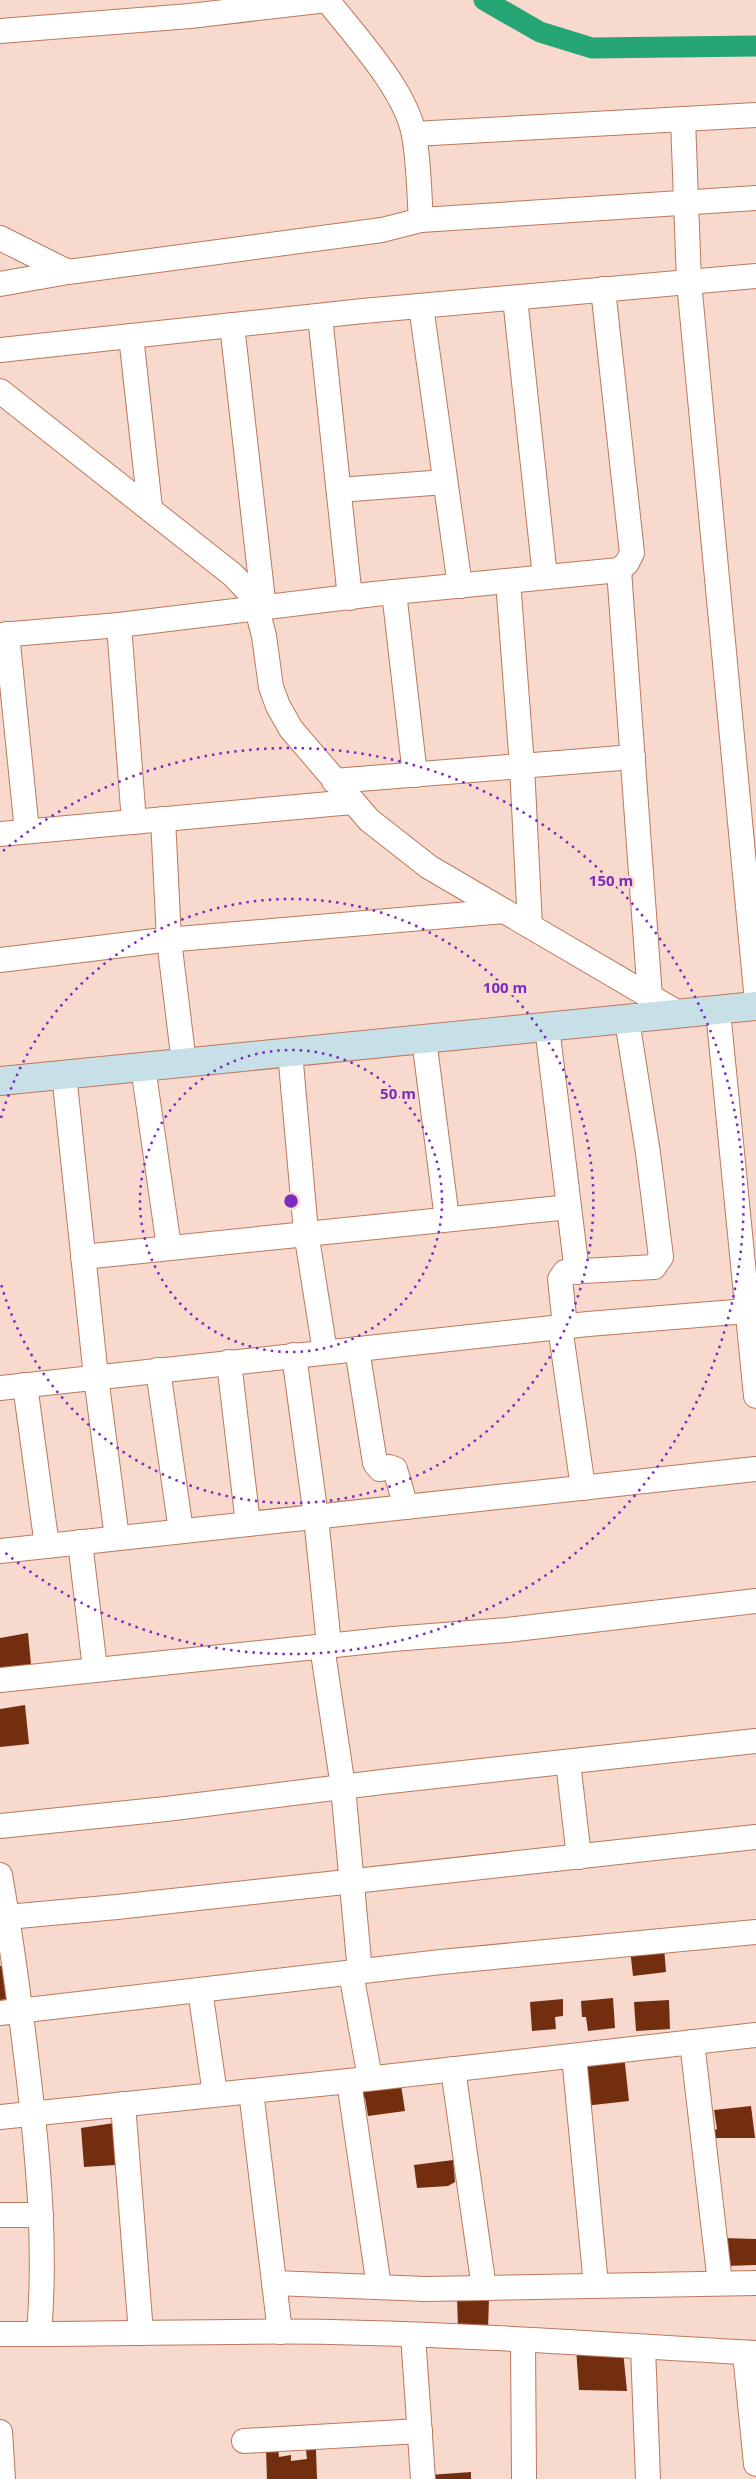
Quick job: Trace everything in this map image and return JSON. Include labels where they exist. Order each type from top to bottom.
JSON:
[{"type":"street","points":[[0,31],[190,16],[327,0],[379,65],[402,104],[414,134],[421,220]]},
{"type":"street","points":[[414,134],[756,114]]},
{"type":"street","points":[[683,119],[689,282],[756,991]]},
{"type":"street","points":[[0,284],[68,272],[382,230],[421,220],[756,198]]},
{"type":"street","points":[[0,238],[68,272]]},
{"type":"street","points":[[0,350],[422,306],[756,276]]},
{"type":"street","points":[[27,831],[4,635],[118,625],[394,592],[619,570],[627,563],[632,554],[604,289]]},
{"type":"street","points":[[515,298],[546,577]]},
{"type":"street","points":[[422,306],[460,586]]},
{"type":"street","points":[[320,316],[350,598]]},
{"type":"street","points":[[232,325],[261,609],[271,687],[278,706],[291,729],[352,802],[394,842],[429,866],[680,1014]]},
{"type":"street","points":[[131,336],[150,508]]},
{"type":"street","points":[[0,391],[233,575],[249,592],[261,609]]},
{"type":"street","points":[[338,490],[445,482]]},
{"type":"street","points":[[619,570],[650,997]]},
{"type":"street","points":[[508,581],[522,766],[530,926]]},
{"type":"street","points":[[394,592],[415,775]]},
{"type":"street","points":[[118,625],[134,822]]},
{"type":"street","points":[[334,782],[633,757]]},
{"type":"street","points":[[0,834],[352,802]]},
{"type":"street","points":[[163,819],[169,940],[184,1063]]},
{"type":"street","points":[[0,960],[169,940],[504,911]]},
{"type":"street","points":[[0,1081],[756,1006]]},
{"type":"street","points":[[718,1011],[756,1396]]},
{"type":"street","points":[[583,1488],[562,1326],[560,1279],[565,1272],[654,1267],[660,1257],[648,1153],[627,1020]]},
{"type":"street","points":[[547,1027],[577,1272]]},
{"type":"street","points":[[424,1039],[447,1219]]},
{"type":"street","points":[[290,1052],[306,1232],[325,1352]]},
{"type":"street","points":[[143,1067],[169,1247]]},
{"type":"street","points":[[64,1074],[96,1377],[117,1538]]},
{"type":"street","points":[[83,1257],[306,1232],[569,1206]]},
{"type":"street","points":[[1,1381],[25,1385],[562,1326],[747,1311]]},
{"type":"street","points":[[357,1349],[375,1463],[380,1469],[388,1467],[394,1469],[398,1474],[406,1508]]},
{"type":"street","points":[[294,1355],[316,1517],[326,1646],[343,1787],[356,1972],[359,2080],[379,2287]]},
{"type":"street","points":[[229,1362],[248,1524]]},
{"type":"street","points":[[158,1370],[180,1531]]},
{"type":"street","points":[[25,1385],[47,1546]]},
{"type":"street","points":[[0,1551],[756,1469]]},
{"type":"street","points":[[80,1542],[95,1669]]},
{"type":"street","points":[[0,1680],[326,1646],[507,1630],[756,1601]]},
{"type":"street","points":[[1,1822],[166,1810],[343,1787],[756,1741]]},
{"type":"street","points":[[568,1762],[579,1857]]},
{"type":"street","points":[[7,1917],[117,1908],[756,1837]]},
{"type":"street","points":[[0,1875],[7,1917],[10,2012],[33,2113],[41,2215],[42,2289],[39,2334]]},
{"type":"street","points":[[10,2012],[356,1972],[756,1932]]},
{"type":"street","points":[[200,1990],[215,2094]]},
{"type":"street","points":[[0,2117],[359,2080],[756,2035]]},
{"type":"street","points":[[692,2042],[720,2283]]},
{"type":"street","points":[[574,2056],[596,2285]]},
{"type":"street","points":[[453,2069],[484,2288]]},
{"type":"street","points":[[251,2091],[280,2332]]},
{"type":"street","points":[[123,2104],[141,2333]]},
{"type":"street","points":[[0,2214],[41,2215]]},
{"type":"street","points":[[274,2283],[484,2288],[756,2283]]},
{"type":"street","points":[[0,2334],[180,2331],[413,2335],[751,2353],[756,2464]]},
{"type":"street","points":[[413,2335],[423,2479]]},
{"type":"street","points":[[523,2340],[524,2479]]},
{"type":"street","points":[[643,2348],[648,2479]]},
{"type":"street","points":[[244,2441],[420,2431]]},
{"type":"street","points":[[0,2432],[3,2479]]},
{"type":"building","points":[[28,1633],[31,1665],[0,1670],[0,1638]]},
{"type":"building","points":[[25,1705],[29,1744],[0,1747],[0,1709]]},
{"type":"building","points":[[664,1947],[666,1972],[633,1976],[630,1949]]},
{"type":"building","points":[[0,1966],[6,1966],[10,1999],[0,2000]]},
{"type":"building","points":[[613,1998],[615,2028],[588,2031],[586,2017],[582,2017],[581,2001]]},
{"type":"building","points":[[563,1999],[563,2016],[555,2017],[556,2029],[532,2031],[530,2002]]},
{"type":"building","points":[[669,2000],[670,2029],[636,2031],[634,2002]]},
{"type":"building","points":[[624,2055],[629,2101],[584,2106],[582,2060]]},
{"type":"building","points":[[400,2078],[405,2111],[368,2116],[365,2098],[358,2099],[356,2082]]},
{"type":"building","points":[[751,2106],[755,2138],[710,2138],[709,2132],[717,2129],[714,2110]]},
{"type":"building","points":[[114,2123],[116,2165],[84,2167],[81,2128]]},
{"type":"building","points":[[453,2160],[455,2182],[448,2186],[417,2188],[414,2165]]},
{"type":"building","points":[[722,2238],[756,2239],[756,2265],[725,2266]]},
{"type":"building","points":[[457,2297],[489,2297],[488,2329],[458,2328]]},
{"type":"building","points":[[576,2348],[623,2351],[627,2391],[579,2390]]},
{"type":"building","points":[[278,2447],[279,2457],[291,2455],[291,2461],[307,2459],[306,2450],[316,2450],[317,2479],[267,2479],[266,2449]]},
{"type":"building","points":[[471,2472],[471,2479],[429,2479],[429,2475]]},
{"type":"waterway","points":[[484,0],[540,32],[592,48],[756,46]]}]
